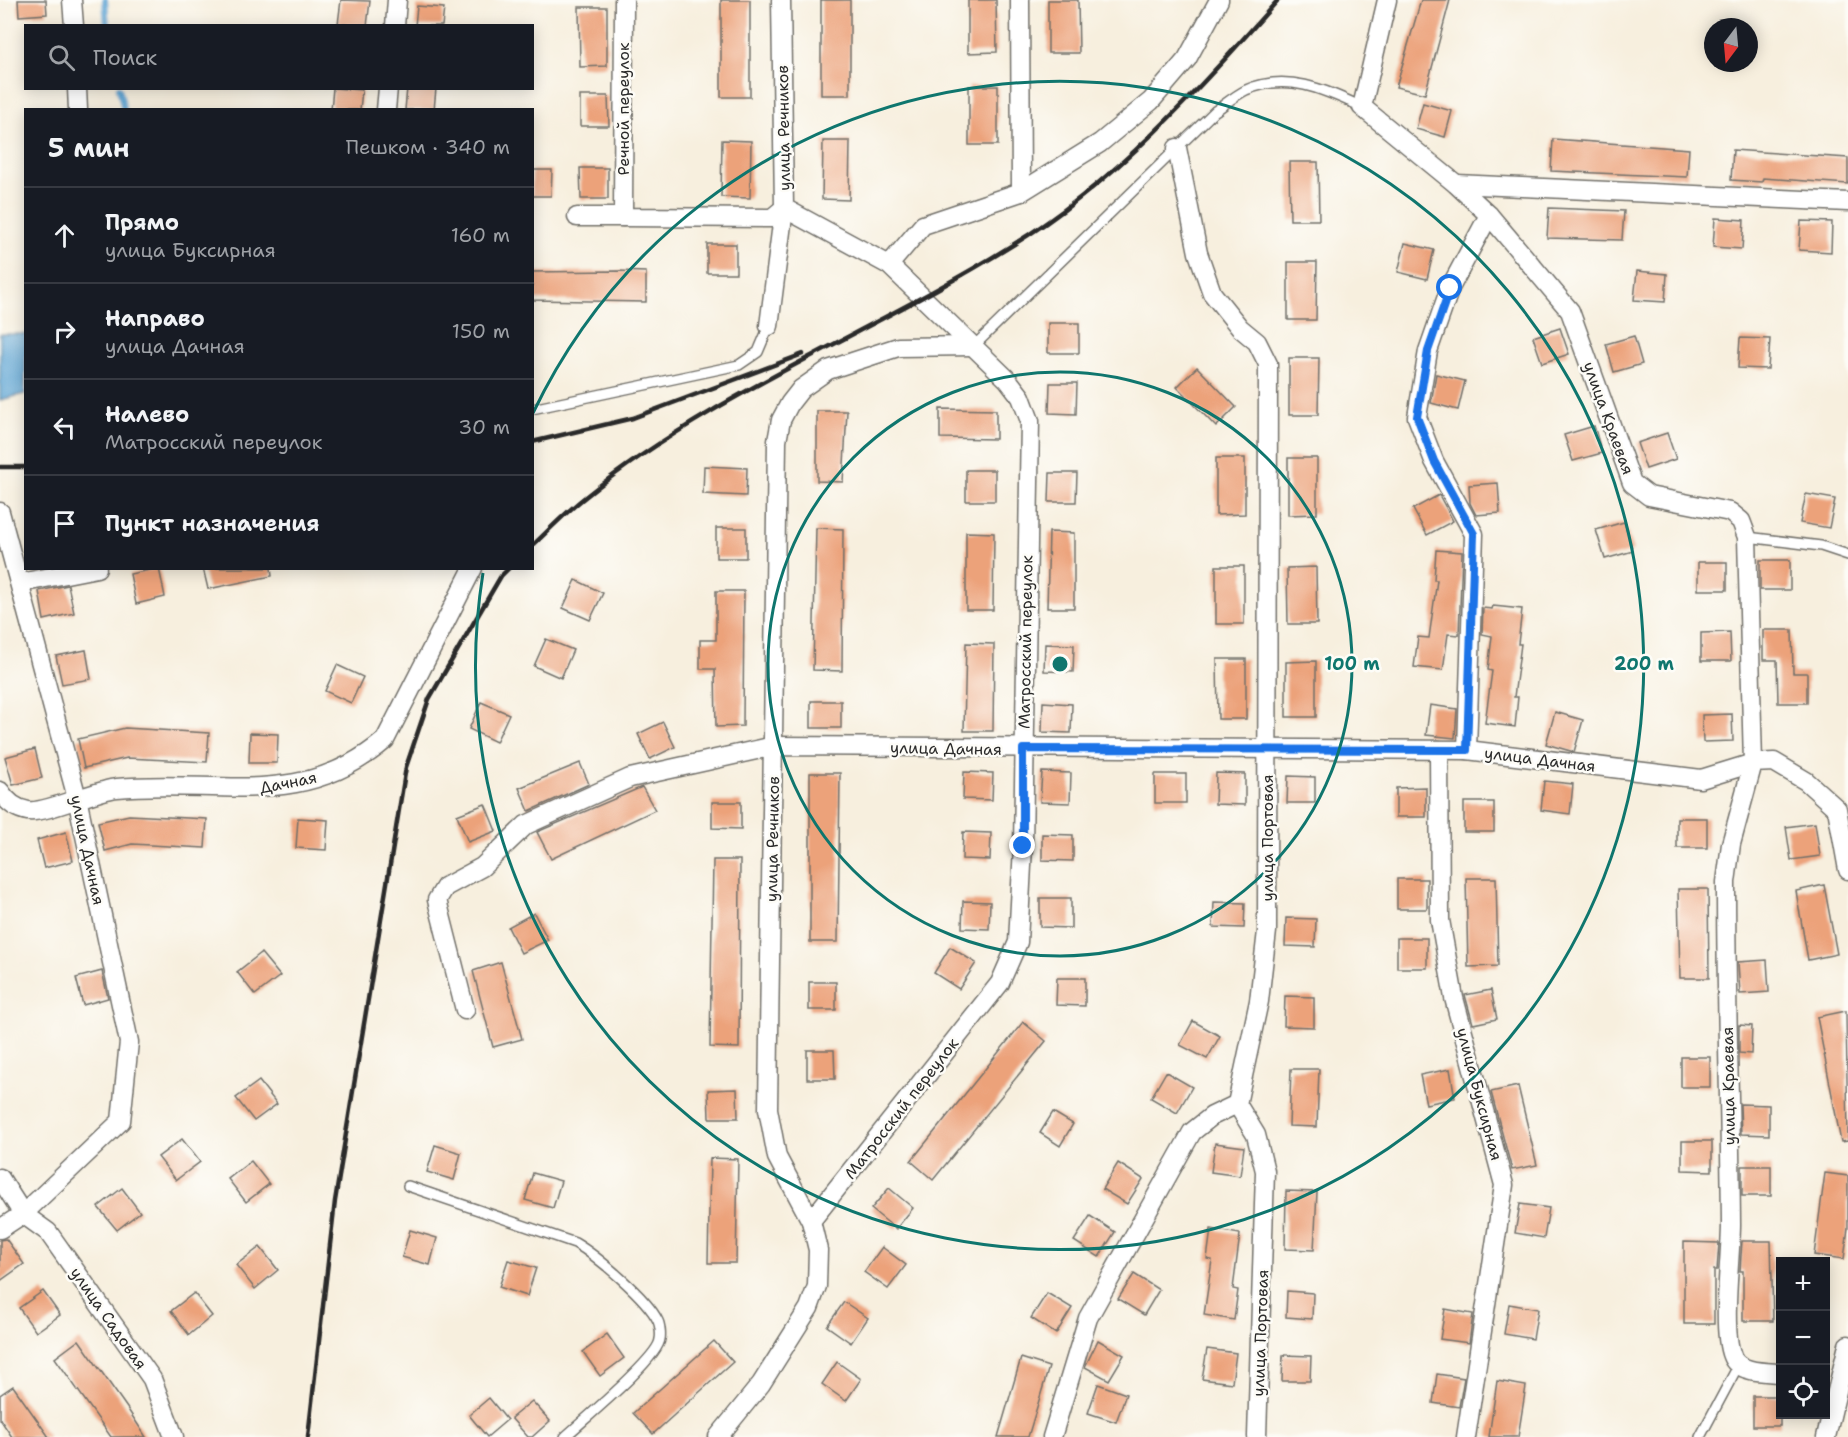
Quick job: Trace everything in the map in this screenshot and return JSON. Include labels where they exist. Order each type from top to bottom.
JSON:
[{"type":"street","points":[[72,0],[74,24]]},
{"type":"street","points":[[395,24],[397,0]]},
{"type":"street","name":"Речной переулок","points":[[623,217],[624,0]]},
{"type":"street","name":"улица Речников","points":[[781,0],[784,208],[889,265]]},
{"type":"street","points":[[1020,0],[1021,192]]},
{"type":"street","points":[[889,265],[923,225],[1021,192],[1100,143],[1151,101],[1187,59],[1219,0]]},
{"type":"street","points":[[1362,107],[1387,0]]},
{"type":"street","points":[[77,90],[78,108]]},
{"type":"street","points":[[386,108],[388,90]]},
{"type":"street","name":"улица Краевая","points":[[1362,107],[1456,183],[1489,215],[1570,311],[1632,483],[1649,496],[1730,512],[1741,521],[1747,537],[1753,763],[1731,844],[1726,882],[1731,1227],[1728,1337],[1732,1357],[1738,1366]]},
{"type":"street","name":"улица Портовая","points":[[1177,148],[1198,254],[1212,293],[1240,328],[1257,342],[1268,364],[1267,931],[1259,1001],[1237,1104],[1256,1135],[1265,1171],[1257,1437]]},
{"type":"street","points":[[1456,183],[1848,202]]},
{"type":"street","points":[[577,216],[772,218],[784,208]]},
{"type":"street","points":[[769,326],[784,208]]},
{"type":"street","points":[[1467,750],[1474,534],[1434,461],[1417,417],[1428,351],[1450,288],[1489,215]]},
{"type":"street","name":"Матросский переулок","points":[[810,1221],[1000,982],[1018,942],[1023,846],[1030,421],[1021,397],[974,346],[889,265]]},
{"type":"street","name":"улица Речников","points":[[718,1437],[761,1384],[809,1308],[817,1286],[818,1250],[810,1221],[777,1157],[768,1109],[777,441],[781,420],[801,389],[828,370],[898,347],[974,346]]},
{"type":"street","points":[[0,512],[20,583],[87,570]]},
{"type":"street","name":"Дачная","points":[[0,791],[9,804],[30,812],[116,788],[260,789],[306,782],[338,771],[365,758],[385,740],[472,570]]},
{"type":"street","name":"улица Дачная","points":[[20,583],[77,798],[129,1042],[122,1121],[22,1214]]},
{"type":"street","name":"улица Дачная","points":[[465,1010],[437,900],[444,887],[482,867],[526,825],[630,778],[774,746],[1467,750],[1701,779],[1753,763]]},
{"type":"street","name":"улица Буксирная","points":[[1439,750],[1440,920],[1454,998],[1504,1185],[1466,1437]]},
{"type":"street","points":[[1753,763],[1774,762],[1806,781],[1837,809],[1848,870]]},
{"type":"street","points":[[1052,1437],[1088,1318],[1192,1132],[1212,1116],[1237,1104]]},
{"type":"street","name":"улица Садовая","points":[[0,1178],[22,1214],[48,1232],[152,1379],[174,1437]]},
{"type":"street","points":[[0,1229],[22,1214]]},
{"type":"street","points":[[1827,1437],[1833,1375],[1848,1345]]},
{"type":"street","points":[[1738,1366],[1776,1373]]},
{"type":"lane","points":[[974,346],[1215,111],[1246,90],[1282,81],[1317,86],[1362,107]]},
{"type":"lane","points":[[534,410],[739,365],[758,352],[769,326]]},
{"type":"lane","points":[[1747,537],[1821,546],[1848,555]]},
{"type":"lane","points":[[408,1186],[574,1243],[592,1253],[635,1294],[658,1322],[661,1341],[650,1358],[565,1437]]},
{"type":"lane","points":[[1700,1437],[1738,1366]]},
{"type":"water","points":[[0,334],[24,334],[24,394],[0,400]]},
{"type":"building","points":[[18,0],[46,0],[47,14],[19,16]]},
{"type":"building","points":[[341,0],[370,1],[367,24],[338,24]]},
{"type":"building","points":[[721,0],[750,0],[750,97],[721,97]]},
{"type":"building","points":[[821,0],[850,0],[850,95],[821,95]]},
{"type":"building","points":[[968,0],[996,0],[997,52],[968,53]]},
{"type":"building","points":[[1048,0],[1078,0],[1079,53],[1048,53]]},
{"type":"building","points":[[1421,0],[1450,0],[1425,94],[1396,87]]},
{"type":"building","points":[[417,6],[444,8],[442,24],[415,24]]},
{"type":"building","points":[[579,7],[607,7],[607,66],[580,67]]},
{"type":"building","points":[[969,86],[998,86],[998,145],[969,145]]},
{"type":"building","points":[[333,90],[362,90],[360,108],[331,108]]},
{"type":"building","points":[[407,90],[436,90],[434,108],[405,108]]},
{"type":"building","points":[[580,96],[608,96],[609,126],[580,126]]},
{"type":"building","points":[[1423,103],[1452,111],[1445,137],[1416,129]]},
{"type":"building","points":[[1553,139],[1689,149],[1687,177],[1551,171]]},
{"type":"building","points":[[722,140],[751,141],[750,198],[721,197]]},
{"type":"building","points":[[823,141],[850,141],[849,200],[822,199]]},
{"type":"building","points":[[1733,150],[1848,158],[1848,184],[1763,178],[1762,182],[1731,180]]},
{"type":"building","points":[[1289,162],[1318,162],[1319,220],[1290,220]]},
{"type":"building","points":[[580,168],[608,168],[608,199],[581,199]]},
{"type":"building","points":[[534,170],[552,170],[551,196],[534,196]]},
{"type":"building","points":[[1549,208],[1624,211],[1622,240],[1547,238]]},
{"type":"building","points":[[1715,218],[1744,220],[1742,249],[1713,247]]},
{"type":"building","points":[[1801,221],[1832,222],[1831,252],[1799,250]]},
{"type":"building","points":[[1405,243],[1434,250],[1427,279],[1398,272]]},
{"type":"building","points":[[707,244],[736,244],[736,273],[707,273]]},
{"type":"building","points":[[1288,262],[1317,262],[1316,320],[1288,320]]},
{"type":"building","points":[[1637,271],[1667,274],[1665,302],[1634,300]]},
{"type":"building","points":[[534,272],[646,272],[646,302],[534,300]]},
{"type":"building","points":[[1048,323],[1079,323],[1079,353],[1048,353]]},
{"type":"building","points":[[1560,328],[1569,354],[1542,363],[1533,337]]},
{"type":"building","points":[[1634,336],[1642,364],[1614,372],[1606,344]]},
{"type":"building","points":[[1740,338],[1770,339],[1768,369],[1738,368]]},
{"type":"building","points":[[1289,358],[1319,358],[1318,415],[1289,415]]},
{"type":"building","points":[[1197,367],[1236,407],[1216,427],[1177,387]]},
{"type":"building","points":[[1436,374],[1465,381],[1458,410],[1431,403]]},
{"type":"building","points":[[1050,383],[1077,383],[1076,414],[1049,413]]},
{"type":"building","points":[[940,409],[996,410],[996,439],[940,438]]},
{"type":"building","points":[[817,411],[847,411],[843,482],[817,481]]},
{"type":"building","points":[[1594,426],[1602,453],[1573,461],[1564,435]]},
{"type":"building","points":[[1667,433],[1676,459],[1646,469],[1637,443]]},
{"type":"building","points":[[1216,458],[1245,458],[1245,514],[1216,515]]},
{"type":"building","points":[[1288,458],[1317,458],[1317,514],[1288,515]]},
{"type":"building","points":[[704,466],[747,468],[746,496],[703,494]]},
{"type":"building","points":[[966,470],[995,470],[995,501],[966,501]]},
{"type":"building","points":[[1050,473],[1077,473],[1076,502],[1049,502]]},
{"type":"building","points":[[1498,483],[1500,513],[1476,515],[1470,503],[1469,485]]},
{"type":"building","points":[[1806,494],[1835,499],[1829,528],[1800,523]]},
{"type":"building","points":[[1439,495],[1453,521],[1427,535],[1413,509]]},
{"type":"building","points":[[1624,522],[1633,551],[1605,559],[1596,530]]},
{"type":"building","points":[[716,528],[746,528],[746,558],[716,558]]},
{"type":"building","points":[[816,528],[843,529],[842,671],[813,670]]},
{"type":"building","points":[[966,532],[994,533],[993,610],[966,610]]},
{"type":"building","points":[[1049,532],[1074,533],[1074,608],[1047,608]]},
{"type":"building","points":[[1436,550],[1462,552],[1459,635],[1448,634],[1443,670],[1414,667],[1418,637],[1429,638],[1437,580],[1434,580]]},
{"type":"building","points":[[1760,560],[1790,560],[1790,590],[1760,590]]},
{"type":"building","points":[[1698,562],[1727,562],[1727,590],[1698,590]]},
{"type":"building","points":[[1216,566],[1244,566],[1244,624],[1216,624]]},
{"type":"building","points":[[1316,567],[1317,624],[1288,624],[1287,568]]},
{"type":"building","points":[[159,570],[165,597],[136,604],[130,574]]},
{"type":"building","points":[[203,570],[271,570],[272,576],[208,589]]},
{"type":"building","points":[[576,580],[603,593],[590,620],[563,608]]},
{"type":"building","points":[[68,585],[74,613],[44,620],[39,591]]},
{"type":"building","points":[[716,591],[744,591],[743,726],[716,727],[715,669],[700,669],[700,640],[716,640]]},
{"type":"building","points":[[1493,606],[1522,609],[1518,644],[1521,644],[1514,697],[1518,697],[1515,727],[1485,723],[1492,671],[1488,670],[1492,636],[1482,634],[1483,608],[1492,609]]},
{"type":"building","points":[[1763,630],[1792,630],[1793,673],[1807,673],[1807,703],[1778,703],[1777,660],[1763,660]]},
{"type":"building","points":[[1730,632],[1731,661],[1701,661],[1701,633]]},
{"type":"building","points":[[546,639],[573,650],[561,678],[534,666]]},
{"type":"building","points":[[966,643],[994,644],[993,731],[964,731]]},
{"type":"building","points":[[1045,644],[1074,645],[1073,672],[1044,671]]},
{"type":"building","points":[[86,650],[91,679],[62,684],[56,656]]},
{"type":"building","points":[[1217,659],[1246,659],[1246,719],[1218,719]]},
{"type":"building","points":[[1316,661],[1316,717],[1286,717],[1286,662]]},
{"type":"building","points":[[337,665],[363,677],[351,703],[325,691]]},
{"type":"building","points":[[811,701],[841,701],[841,728],[811,728]]},
{"type":"building","points":[[481,702],[509,714],[496,742],[469,729]]},
{"type":"building","points":[[1043,702],[1072,704],[1071,733],[1042,732]]},
{"type":"building","points":[[1430,705],[1457,709],[1455,738],[1426,735]]},
{"type":"building","points":[[1555,712],[1583,720],[1574,752],[1546,744]]},
{"type":"building","points":[[1732,714],[1733,741],[1703,742],[1702,715]]},
{"type":"building","points":[[663,722],[675,747],[650,759],[638,734]]},
{"type":"building","points":[[125,728],[209,733],[207,762],[127,758],[84,768],[78,739]]},
{"type":"building","points":[[250,733],[278,734],[277,763],[249,763]]},
{"type":"building","points":[[35,749],[42,778],[13,785],[5,757]]},
{"type":"building","points":[[580,763],[589,784],[529,811],[519,788]]},
{"type":"building","points":[[964,772],[993,773],[992,800],[963,799]]},
{"type":"building","points":[[1042,772],[1071,773],[1070,803],[1040,802]]},
{"type":"building","points":[[810,773],[840,773],[838,942],[810,942]]},
{"type":"building","points":[[1216,773],[1245,774],[1245,805],[1215,804]]},
{"type":"building","points":[[1155,774],[1186,774],[1186,803],[1155,803]]},
{"type":"building","points":[[1288,776],[1315,777],[1315,803],[1287,803]]},
{"type":"building","points":[[1544,781],[1573,784],[1570,814],[1541,810]]},
{"type":"building","points":[[642,787],[655,810],[551,859],[537,832]]},
{"type":"building","points":[[1426,787],[1426,817],[1396,817],[1396,788]]},
{"type":"building","points":[[712,802],[741,802],[741,829],[712,828]]},
{"type":"building","points":[[1464,802],[1494,802],[1494,832],[1464,832]]},
{"type":"building","points":[[485,804],[496,831],[468,842],[457,815]]},
{"type":"building","points":[[129,815],[207,819],[205,848],[132,844],[105,851],[98,822]]},
{"type":"building","points":[[298,818],[328,820],[326,850],[296,848]]},
{"type":"building","points":[[1677,818],[1707,818],[1707,848],[1677,848]]},
{"type":"building","points":[[1815,823],[1820,856],[1791,860],[1786,827]]},
{"type":"building","points":[[66,832],[73,861],[44,868],[37,840]]},
{"type":"building","points":[[963,832],[991,833],[990,860],[962,859]]},
{"type":"building","points":[[1042,834],[1073,835],[1073,861],[1042,860]]},
{"type":"building","points":[[713,860],[740,860],[739,1048],[710,1047]]},
{"type":"building","points":[[1466,878],[1496,878],[1498,966],[1468,967]]},
{"type":"building","points":[[1397,879],[1427,879],[1427,909],[1397,909]]},
{"type":"building","points":[[1824,885],[1837,954],[1808,960],[1796,891]]},
{"type":"building","points":[[1678,889],[1708,889],[1709,978],[1680,978]]},
{"type":"building","points":[[1040,898],[1071,898],[1071,928],[1040,927]]},
{"type":"building","points":[[963,901],[990,902],[989,929],[962,928]]},
{"type":"building","points":[[1214,902],[1245,903],[1244,928],[1213,927]]},
{"type":"building","points":[[534,913],[548,940],[521,953],[508,927]]},
{"type":"building","points":[[1286,918],[1316,919],[1315,947],[1285,946]]},
{"type":"building","points":[[1397,938],[1427,938],[1427,968],[1397,968]]},
{"type":"building","points":[[950,947],[976,963],[959,989],[934,973]]},
{"type":"building","points":[[261,953],[280,976],[255,995],[237,972]]},
{"type":"building","points":[[1767,960],[1769,992],[1740,994],[1738,962]]},
{"type":"building","points":[[501,962],[522,1039],[493,1047],[473,971]]},
{"type":"building","points":[[102,971],[108,998],[83,1005],[76,978]]},
{"type":"building","points":[[1057,978],[1085,978],[1085,1006],[1056,1005]]},
{"type":"building","points":[[809,982],[836,982],[836,1010],[809,1010]]},
{"type":"building","points":[[1491,990],[1497,1019],[1473,1024],[1465,995]]},
{"type":"building","points":[[1285,996],[1314,997],[1314,1027],[1284,1026]]},
{"type":"building","points":[[1846,1011],[1848,1141],[1841,1142],[1817,1017]]},
{"type":"building","points":[[1193,1021],[1220,1036],[1207,1059],[1180,1045]]},
{"type":"building","points":[[1023,1022],[1046,1041],[933,1180],[911,1161]]},
{"type":"building","points":[[1739,1025],[1752,1026],[1751,1054],[1739,1053]]},
{"type":"building","points":[[807,1050],[834,1050],[835,1079],[807,1079]]},
{"type":"building","points":[[1681,1057],[1710,1057],[1710,1087],[1681,1087]]},
{"type":"building","points":[[1291,1069],[1319,1069],[1317,1127],[1289,1126]]},
{"type":"building","points":[[1450,1069],[1455,1098],[1426,1104],[1420,1075]]},
{"type":"building","points":[[1166,1072],[1192,1087],[1177,1113],[1151,1098]]},
{"type":"building","points":[[259,1081],[277,1104],[254,1121],[236,1098]]},
{"type":"building","points":[[1518,1086],[1537,1165],[1512,1170],[1491,1092]]},
{"type":"building","points":[[737,1089],[738,1118],[709,1118],[708,1090]]},
{"type":"building","points":[[1740,1104],[1769,1105],[1769,1135],[1741,1134]]},
{"type":"building","points":[[1053,1112],[1073,1124],[1060,1146],[1040,1133]]},
{"type":"building","points":[[182,1139],[200,1162],[176,1180],[158,1157]]},
{"type":"building","points":[[1682,1141],[1712,1141],[1712,1171],[1682,1170]]},
{"type":"building","points":[[1215,1143],[1244,1147],[1240,1176],[1211,1172]]},
{"type":"building","points":[[435,1145],[461,1153],[454,1180],[427,1172]]},
{"type":"building","points":[[710,1158],[738,1159],[736,1263],[708,1263]]},
{"type":"building","points":[[251,1161],[269,1184],[246,1202],[228,1179]]},
{"type":"building","points":[[1118,1163],[1143,1179],[1127,1204],[1102,1189]]},
{"type":"building","points":[[1742,1166],[1771,1166],[1771,1196],[1742,1196]]},
{"type":"building","points":[[533,1173],[561,1181],[553,1208],[525,1200]]},
{"type":"building","points":[[1825,1173],[1848,1176],[1848,1228],[1844,1259],[1814,1255]]},
{"type":"building","points":[[122,1188],[140,1212],[117,1230],[98,1207]]},
{"type":"building","points":[[889,1188],[913,1208],[896,1229],[871,1209]]},
{"type":"building","points":[[1286,1191],[1317,1192],[1314,1250],[1285,1249]]},
{"type":"building","points":[[1520,1204],[1549,1208],[1544,1238],[1515,1233]]},
{"type":"building","points":[[1090,1216],[1115,1232],[1099,1257],[1074,1241]]},
{"type":"building","points":[[1211,1229],[1240,1234],[1233,1289],[1238,1290],[1234,1320],[1204,1315],[1212,1260],[1207,1259]]},
{"type":"building","points":[[410,1230],[437,1238],[430,1265],[402,1257]]},
{"type":"building","points":[[6,1239],[24,1264],[0,1281],[0,1240]]},
{"type":"building","points":[[1742,1241],[1771,1241],[1773,1321],[1743,1321],[1743,1271],[1740,1271]]},
{"type":"building","points":[[1684,1242],[1719,1243],[1717,1270],[1714,1270],[1714,1324],[1684,1324]]},
{"type":"building","points":[[260,1247],[278,1270],[255,1289],[236,1265]]},
{"type":"building","points":[[882,1247],[906,1265],[888,1289],[864,1272]]},
{"type":"building","points":[[508,1260],[536,1268],[527,1296],[499,1287]]},
{"type":"building","points":[[1134,1274],[1159,1290],[1144,1315],[1118,1299]]},
{"type":"building","points":[[43,1291],[60,1315],[36,1332],[19,1308]]},
{"type":"building","points":[[1287,1291],[1313,1293],[1312,1319],[1286,1317]]},
{"type":"building","points":[[194,1293],[212,1316],[189,1335],[171,1311]]},
{"type":"building","points":[[1047,1293],[1072,1308],[1056,1334],[1031,1318]]},
{"type":"building","points":[[844,1302],[868,1318],[851,1343],[827,1326]]},
{"type":"building","points":[[1509,1304],[1538,1309],[1533,1339],[1504,1334]]},
{"type":"building","points":[[1445,1309],[1473,1314],[1469,1343],[1440,1339]]},
{"type":"building","points":[[607,1334],[624,1358],[600,1376],[583,1352]]},
{"type":"building","points":[[79,1340],[146,1437],[111,1437],[55,1358]]},
{"type":"building","points":[[1098,1340],[1124,1355],[1109,1380],[1085,1367]]},
{"type":"building","points":[[714,1341],[733,1362],[653,1434],[633,1413]]},
{"type":"building","points":[[1207,1349],[1236,1353],[1232,1383],[1202,1379]]},
{"type":"building","points":[[1283,1355],[1311,1356],[1310,1381],[1282,1381]]},
{"type":"building","points":[[1021,1358],[1049,1367],[1028,1437],[998,1437]]},
{"type":"building","points":[[837,1362],[861,1379],[846,1401],[822,1384]]},
{"type":"building","points":[[1437,1374],[1464,1378],[1459,1407],[1433,1403]]},
{"type":"building","points":[[1497,1381],[1526,1386],[1518,1437],[1489,1437]]},
{"type":"building","points":[[1098,1384],[1126,1394],[1116,1422],[1088,1413]]},
{"type":"building","points":[[13,1386],[49,1437],[12,1437],[0,1419],[0,1395]]},
{"type":"building","points":[[1753,1396],[1776,1396],[1776,1419],[1780,1419],[1780,1426],[1753,1426]]},
{"type":"building","points":[[489,1398],[507,1420],[487,1437],[469,1415]]},
{"type":"building","points":[[532,1401],[550,1421],[532,1437],[528,1437],[511,1418]]},
{"type":"waterway","points":[[105,0],[107,24]]},
{"type":"waterway","points":[[119,90],[124,108]]},
{"type":"railway","points":[[534,544],[584,498],[633,461],[685,427],[738,396],[958,278],[1049,221],[1086,193],[1154,133],[1278,0]]},
{"type":"railway","points":[[534,442],[633,418],[803,354]]},
{"type":"railway","points":[[0,467],[24,467]]},
{"type":"railway","points":[[308,1437],[335,1201],[406,767],[429,699],[501,576],[507,570]]},
{"type":"route","points":[[1023,846],[1023,749],[1467,750],[1474,534],[1460,504],[1434,461],[1417,417],[1428,351],[1450,288]]}]
